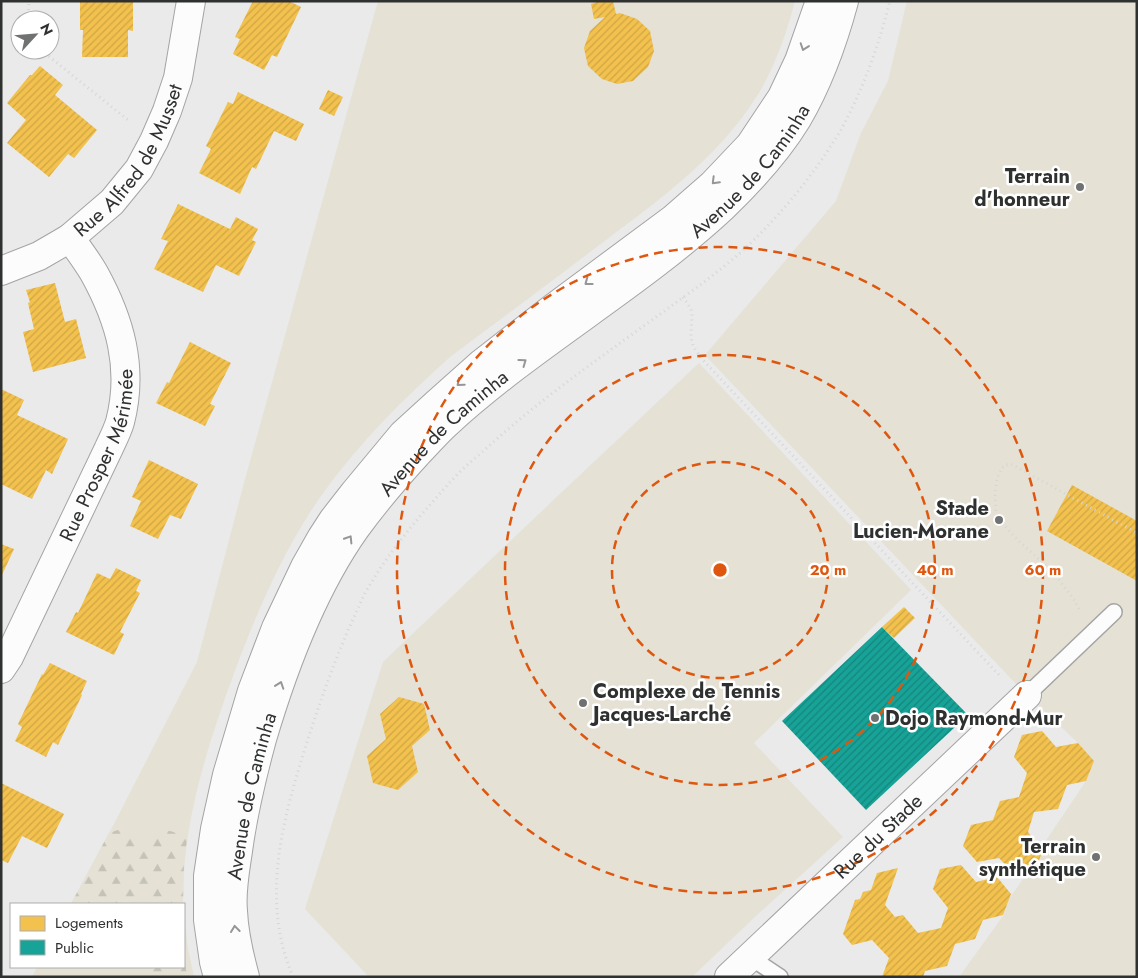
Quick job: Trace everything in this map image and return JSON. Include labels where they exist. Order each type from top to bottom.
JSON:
[{"type":"street","name":"Rue Alfred de Musset","points":[[1,271],[39,256],[70,238],[112,202],[139,169],[167,111],[178,78],[191,1]]},
{"type":"street","name":"Avenue de Caminha","points":[[218,977],[208,920],[208,876],[215,829],[252,691],[276,628],[322,536],[354,493],[403,434],[482,363],[673,219],[713,184],[750,145],[782,96],[799,61],[820,1]]},
{"type":"street","name":"Avenue de Caminha","points":[[245,977],[238,950],[233,910],[234,874],[252,774],[268,719],[294,644],[315,598],[350,538],[400,472],[445,425],[492,384],[669,254],[742,189],[772,155],[796,120],[814,85],[844,1]]},
{"type":"street","name":"Rue Prosper Mérimée","points":[[1,669],[9,657],[108,450],[120,423],[126,388],[125,360],[120,334],[112,309],[93,272],[70,238]]},
{"type":"street","name":"Rue du Stade","points":[[729,977],[1025,697]]},
{"type":"lane","points":[[1025,697],[1114,612]]},
{"type":"lane","points":[[750,957],[780,977]]},
{"type":"path","points":[[292,977],[281,945],[276,912],[277,868],[284,826],[322,694],[364,595],[389,555],[456,476],[513,424],[565,383],[709,278],[739,253],[779,214],[817,167],[843,128],[875,54],[890,1]]},
{"type":"path","points":[[54,60],[154,140]]},
{"type":"path","points":[[682,297],[691,309],[694,346],[702,358],[1025,697]]},
{"type":"path","points":[[1090,636],[1075,601],[1066,587],[1054,573],[1010,532],[996,514],[995,494],[1001,469],[1005,464],[1011,464],[1137,533]]},
{"type":"green space","points":[[378,1],[795,1],[774,64],[762,88],[722,142],[662,197],[450,357],[382,423],[350,458],[321,496],[294,538],[271,583],[251,629],[223,704],[205,760],[191,817],[184,875],[183,903],[72,903],[197,662],[244,483]]},
{"type":"green space","name":"Stade Lucien-Morane","points":[[907,1],[1137,1],[1137,977],[959,977],[1003,916],[1009,899],[1028,872],[1035,870],[1041,848],[1086,781],[1093,761],[1078,743],[1018,686],[705,355],[836,201],[861,133],[888,81]]},
{"type":"green space","name":"Complexe de Tennis Jacques-Larché","points":[[699,363],[911,590],[754,743],[843,837],[692,977],[369,977],[305,909],[383,662]]},
{"type":"green space","points":[[118,830],[145,837],[150,832],[165,830],[184,836],[187,839],[184,863],[183,903],[156,903],[154,900],[140,903],[72,903],[109,833]]},
{"type":"green space","points":[[185,924],[194,977],[32,977],[36,968],[185,968]]},
{"type":"green space","points":[[185,966],[188,977],[131,977],[138,968],[185,968]]},
{"type":"building: Logements","points":[[80,1],[133,1],[133,31],[128,30],[128,57],[82,57],[83,30],[80,30]]},
{"type":"building: Logements","points":[[253,1],[289,1],[301,7],[277,57],[272,55],[264,70],[233,54],[240,39],[235,37]]},
{"type":"building: Logements","points":[[600,1],[613,1],[616,14],[620,13],[637,19],[650,31],[654,51],[648,67],[633,81],[617,84],[602,79],[588,66],[584,48],[590,31],[605,17],[594,19],[591,4]]},
{"type":"building: Logements","points":[[40,66],[63,85],[55,95],[97,130],[74,158],[68,154],[49,177],[7,143],[26,120],[7,103]]},
{"type":"building: Logements","points":[[328,90],[343,97],[334,116],[319,109]]},
{"type":"building: Logements","points":[[238,92],[304,124],[296,141],[274,131],[256,169],[252,167],[240,194],[199,173],[211,149],[206,146],[228,102],[233,104]]},
{"type":"building: Logements","points":[[178,204],[230,229],[236,217],[258,229],[252,240],[256,242],[239,276],[216,265],[203,292],[154,269],[168,241],[161,239]]},
{"type":"building: Logements","points":[[55,283],[65,322],[76,319],[86,358],[33,372],[23,332],[34,329],[28,303],[30,302],[26,290]]},
{"type":"building: Logements","points":[[190,342],[231,363],[210,404],[215,406],[205,426],[156,403],[167,382],[169,383]]},
{"type":"building: Logements","points":[[1,389],[24,400],[17,415],[68,439],[52,474],[46,470],[32,499],[1,484]]},
{"type":"building: Logements","points":[[149,460],[198,484],[181,519],[170,515],[158,539],[130,526],[141,501],[132,497]]},
{"type":"building: Logements","points":[[1072,485],[1137,521],[1137,581],[1047,531]]},
{"type":"building: Logements","points":[[1,544],[14,549],[1,577]]},
{"type":"building: Logements","points":[[116,568],[141,580],[136,591],[140,593],[120,632],[124,634],[114,655],[66,632],[76,612],[78,613],[97,573],[110,579]]},
{"type":"building: Logements","points":[[904,607],[915,618],[894,638],[882,627]]},
{"type":"building: Logements","points":[[50,663],[87,681],[58,745],[53,742],[46,757],[15,741],[22,727],[18,724],[42,674]]},
{"type":"building: Logements","points":[[399,697],[424,704],[430,730],[412,746],[418,772],[398,790],[373,783],[367,756],[386,739],[380,714]]},
{"type":"building: Logements","points":[[1042,731],[1056,747],[1078,743],[1094,761],[1086,781],[1067,785],[1058,809],[1034,812],[1028,832],[1043,850],[1035,870],[1014,874],[999,858],[977,862],[963,846],[971,825],[993,820],[1000,801],[1019,797],[1027,773],[1014,757],[1022,735]]},
{"type":"building: Logements","points":[[1,783],[64,814],[47,848],[22,836],[8,863],[1,860]]},
{"type":"building: Logements","points":[[961,865],[976,882],[997,877],[1011,894],[1003,915],[983,920],[975,939],[955,944],[947,966],[925,971],[923,977],[882,977],[889,958],[872,940],[852,945],[843,934],[855,900],[860,899],[863,892],[871,890],[877,873],[898,868],[885,905],[895,917],[903,915],[918,933],[941,928],[948,908],[933,889],[940,869]]},
{"type":"building: Public","name":"Dojo Raymond-Mur","points":[[882,627],[968,715],[866,810],[782,721]]},
{"type":"place","name":"Terrain d'honneur","points":[[1080,187]]},
{"type":"place","name":"Stade Lucien-Morane","points":[[999,520]]},
{"type":"place","name":"Complexe de Tennis Jacques-Larché","points":[[583,703]]},
{"type":"place","name":"Dojo Raymond-Mur","points":[[875,718]]},
{"type":"place","name":"Terrain synthétique","points":[[1096,857]]}]
